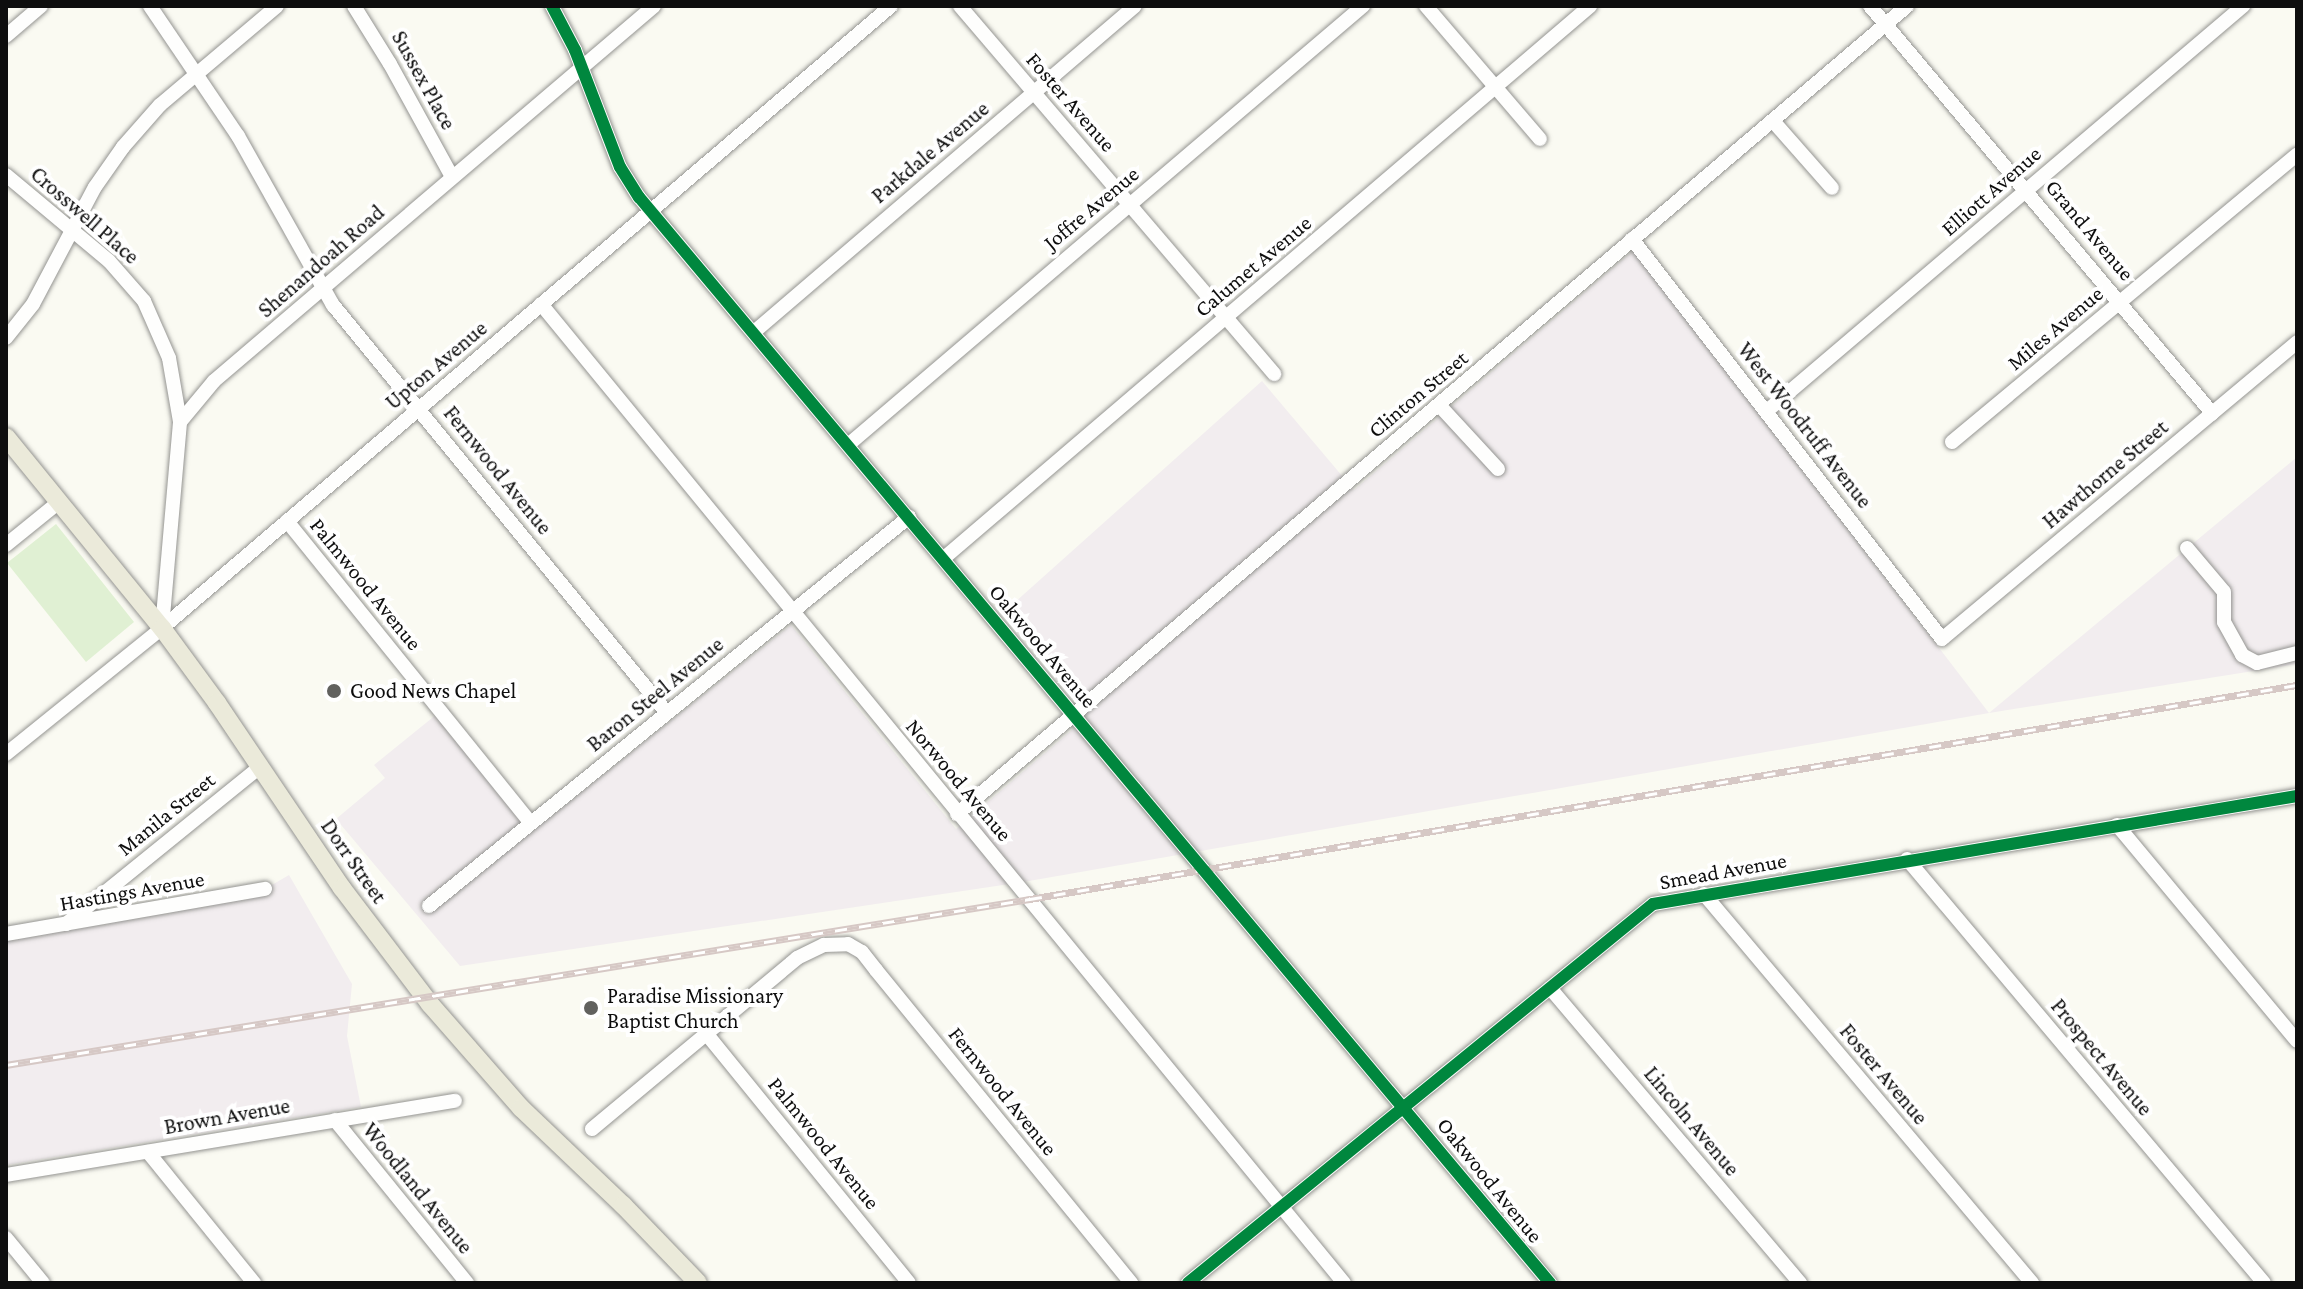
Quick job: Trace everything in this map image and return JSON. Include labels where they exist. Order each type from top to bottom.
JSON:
[{"type":"main road","name":"Dorr Street","points":[[6,437],[162,628],[342,888],[465,1046],[521,1108],[623,1205],[698,1283]]},
{"type":"street","points":[[6,36],[41,6]]},
{"type":"street","name":"Fernwood Avenue","points":[[150,6],[238,136],[322,290],[667,713]]},
{"type":"street","points":[[6,338],[33,304],[95,187],[123,147],[197,72],[277,6]]},
{"type":"street","name":"Sussex Place","points":[[354,6],[452,177]]},
{"type":"street","name":"Oakwood Avenue","points":[[552,6],[582,68],[620,167],[651,211],[1550,1283]]},
{"type":"street","name":"Shenandoah Road","points":[[180,422],[214,381],[654,6]]},
{"type":"street","name":"Upton Avenue","points":[[6,754],[162,628],[891,6]]},
{"type":"street","name":"Foster Avenue","points":[[960,6],[1274,374]]},
{"type":"street","name":"Parkdale Avenue","points":[[754,332],[1135,6]]},
{"type":"street","name":"Joffre Avenue","points":[[848,445],[1363,6]]},
{"type":"street","points":[[1426,6],[1540,139]]},
{"type":"street","name":"Calumet Avenue","points":[[944,558],[1590,6]]},
{"type":"street","name":"Grand Avenue","points":[[1870,6],[2122,302],[2212,413]]},
{"type":"street","name":"Clinton Street","points":[[957,814],[1907,6]]},
{"type":"street","name":"Elliott Avenue","points":[[1768,410],[2243,6]]},
{"type":"street","points":[[1773,121],[1832,188]]},
{"type":"street","name":"Miles Avenue","points":[[1952,442],[2297,155]]},
{"type":"street","name":"Crosswell Place","points":[[6,175],[109,261],[144,301],[169,358],[180,422]]},
{"type":"street","name":"West Woodruff Avenue","points":[[1632,239],[1768,410],[1942,639]]},
{"type":"street","name":"Norwood Avenue","points":[[541,304],[1344,1283]]},
{"type":"street","name":"Hawthorne Street","points":[[1942,639],[2297,342]]},
{"type":"street","points":[[1439,405],[1498,469]]},
{"type":"street","points":[[162,628],[180,422]]},
{"type":"street","points":[[6,545],[59,502]]},
{"type":"street","name":"Baron Steel Avenue","points":[[429,906],[909,517]]},
{"type":"street","name":"Palmwood Avenue","points":[[287,521],[531,823]]},
{"type":"street","points":[[2187,548],[2224,592],[2224,622],[2242,655],[2257,663],[2297,653]]},
{"type":"street","name":"Manila Street","points":[[63,926],[260,767]]},
{"type":"street","name":"Smead Avenue","points":[[1188,1283],[1653,904],[2297,796]]},
{"type":"street","points":[[2117,825],[2297,1041]]},
{"type":"street","name":"Prospect Avenue","points":[[1907,859],[2264,1283]]},
{"type":"street","name":"Hastings Avenue","points":[[6,934],[265,889]]},
{"type":"street","name":"Foster Avenue","points":[[1704,894],[2032,1283]]},
{"type":"street","name":"Fernwood Avenue","points":[[705,1032],[797,958],[815,948],[848,944],[862,952],[1131,1283]]},
{"type":"street","name":"Lincoln Avenue","points":[[1550,988],[1800,1283]]},
{"type":"street","points":[[592,1129],[705,1032]]},
{"type":"street","name":"Palmwood Avenue","points":[[705,1032],[909,1283]]},
{"type":"street","name":"Brown Avenue","points":[[6,1175],[455,1101]]},
{"type":"street","name":"Woodland Avenue","points":[[335,1120],[467,1283]]},
{"type":"street","points":[[148,1152],[254,1283]]},
{"type":"street","points":[[6,1238],[43,1283]]},
{"type":"shaded area","points":[[1634,250],[1989,713],[1029,881],[460,966],[336,819],[385,778],[374,765],[437,714],[533,831],[791,625],[956,829],[1087,717],[1003,613],[1262,381],[1354,490]]},
{"type":"shaded area","points":[[2297,457],[2297,664],[1989,713]]},
{"type":"shaded area","points":[[289,875],[352,984],[347,1036],[361,1107],[6,1165],[6,933],[265,889]]},
{"type":"green space","points":[[56,524],[134,622],[86,662],[7,563]]},
{"type":"railway","points":[[6,1065],[1030,899],[2297,685]]},
{"type":"cycle path","points":[[552,6],[575,50],[620,167],[639,197],[1550,1283]]},
{"type":"cycle path","points":[[1188,1283],[1653,904],[2297,796]]},
{"type":"place","name":"Good News Chapel","points":[[334,691]]},
{"type":"place","name":"Paradise Missionary Baptist Church","points":[[591,1008]]}]
